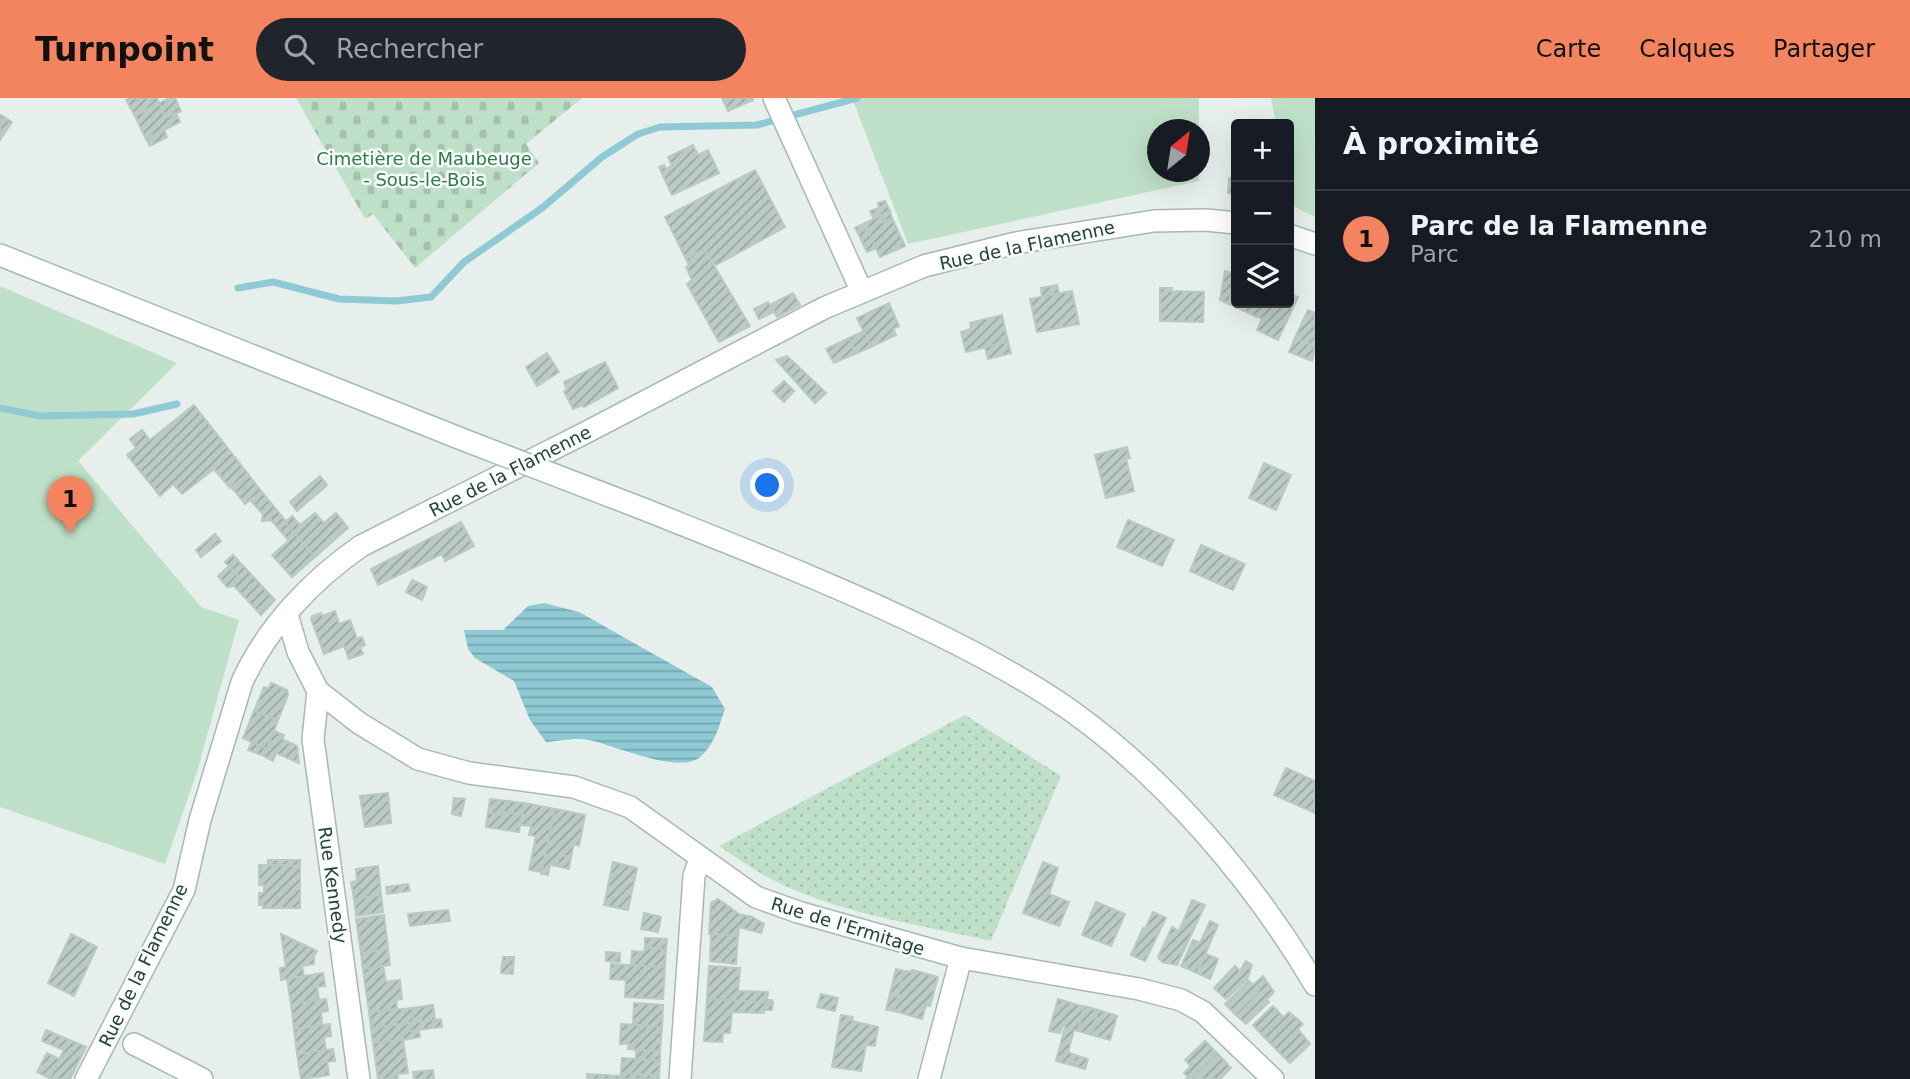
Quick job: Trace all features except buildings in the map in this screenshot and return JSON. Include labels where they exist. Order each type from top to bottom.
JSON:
[{"type":"street","points":[[774,98],[862,292]]},
{"type":"street","name":"Rue de la Flamenne","points":[[86,1079],[184,890],[200,820],[242,682],[263,643],[337,562],[361,546],[824,308],[923,266],[1066,234],[1154,221],[1231,222]]},
{"type":"street","points":[[1294,237],[1315,244]]},
{"type":"street","points":[[0,255],[873,602],[991,661],[1070,710],[1128,757],[1196,825],[1254,895],[1315,985]]},
{"type":"street","name":"Rue de l'Ermitage","points":[[287,614],[298,652],[317,691],[359,723],[418,759],[469,773],[574,787],[630,807],[756,897],[824,920],[961,958],[1139,989],[1181,1000],[1203,1012],[1273,1079]]},
{"type":"street","name":"Rue Kennedy","points":[[317,691],[313,739],[359,1079]]},
{"type":"street","points":[[680,1079],[694,876],[700,859]]},
{"type":"street","points":[[929,1079],[961,958]]},
{"type":"street","points":[[134,1044],[202,1079]]},
{"type":"green space","name":"Cimetière de Maubeuge - Sous-le-Bois","points":[[296,98],[582,98],[526,144],[539,163],[415,268],[373,214],[365,219]]},
{"type":"green space","points":[[852,98],[1199,98],[1199,119],[1147,119],[1147,182],[1194,182],[908,244]]},
{"type":"green space","points":[[1271,98],[1315,98],[1315,217],[1294,206],[1294,119],[1275,119]]},
{"type":"green space","points":[[0,286],[177,363],[78,461],[201,607],[239,620],[197,772],[165,864],[0,807]]},
{"type":"green space","points":[[965,715],[1061,776],[991,941],[833,904],[767,877],[719,846]]},
{"type":"water","points":[[544,603],[579,612],[712,687],[725,709],[716,734],[705,752],[690,762],[677,763],[584,739],[546,742],[530,720],[514,681],[475,658],[468,649],[464,630],[503,630],[528,606]]},
{"type":"waterway","points":[[238,288],[273,282],[339,299],[396,301],[431,297],[464,262],[542,208],[602,157],[638,134],[660,127],[757,125],[857,98]]},
{"type":"waterway","points":[[0,408],[40,416],[133,414],[177,404]]},
{"type":"place","name":"Parc de la Flamenne","points":[[70,534]]}]
